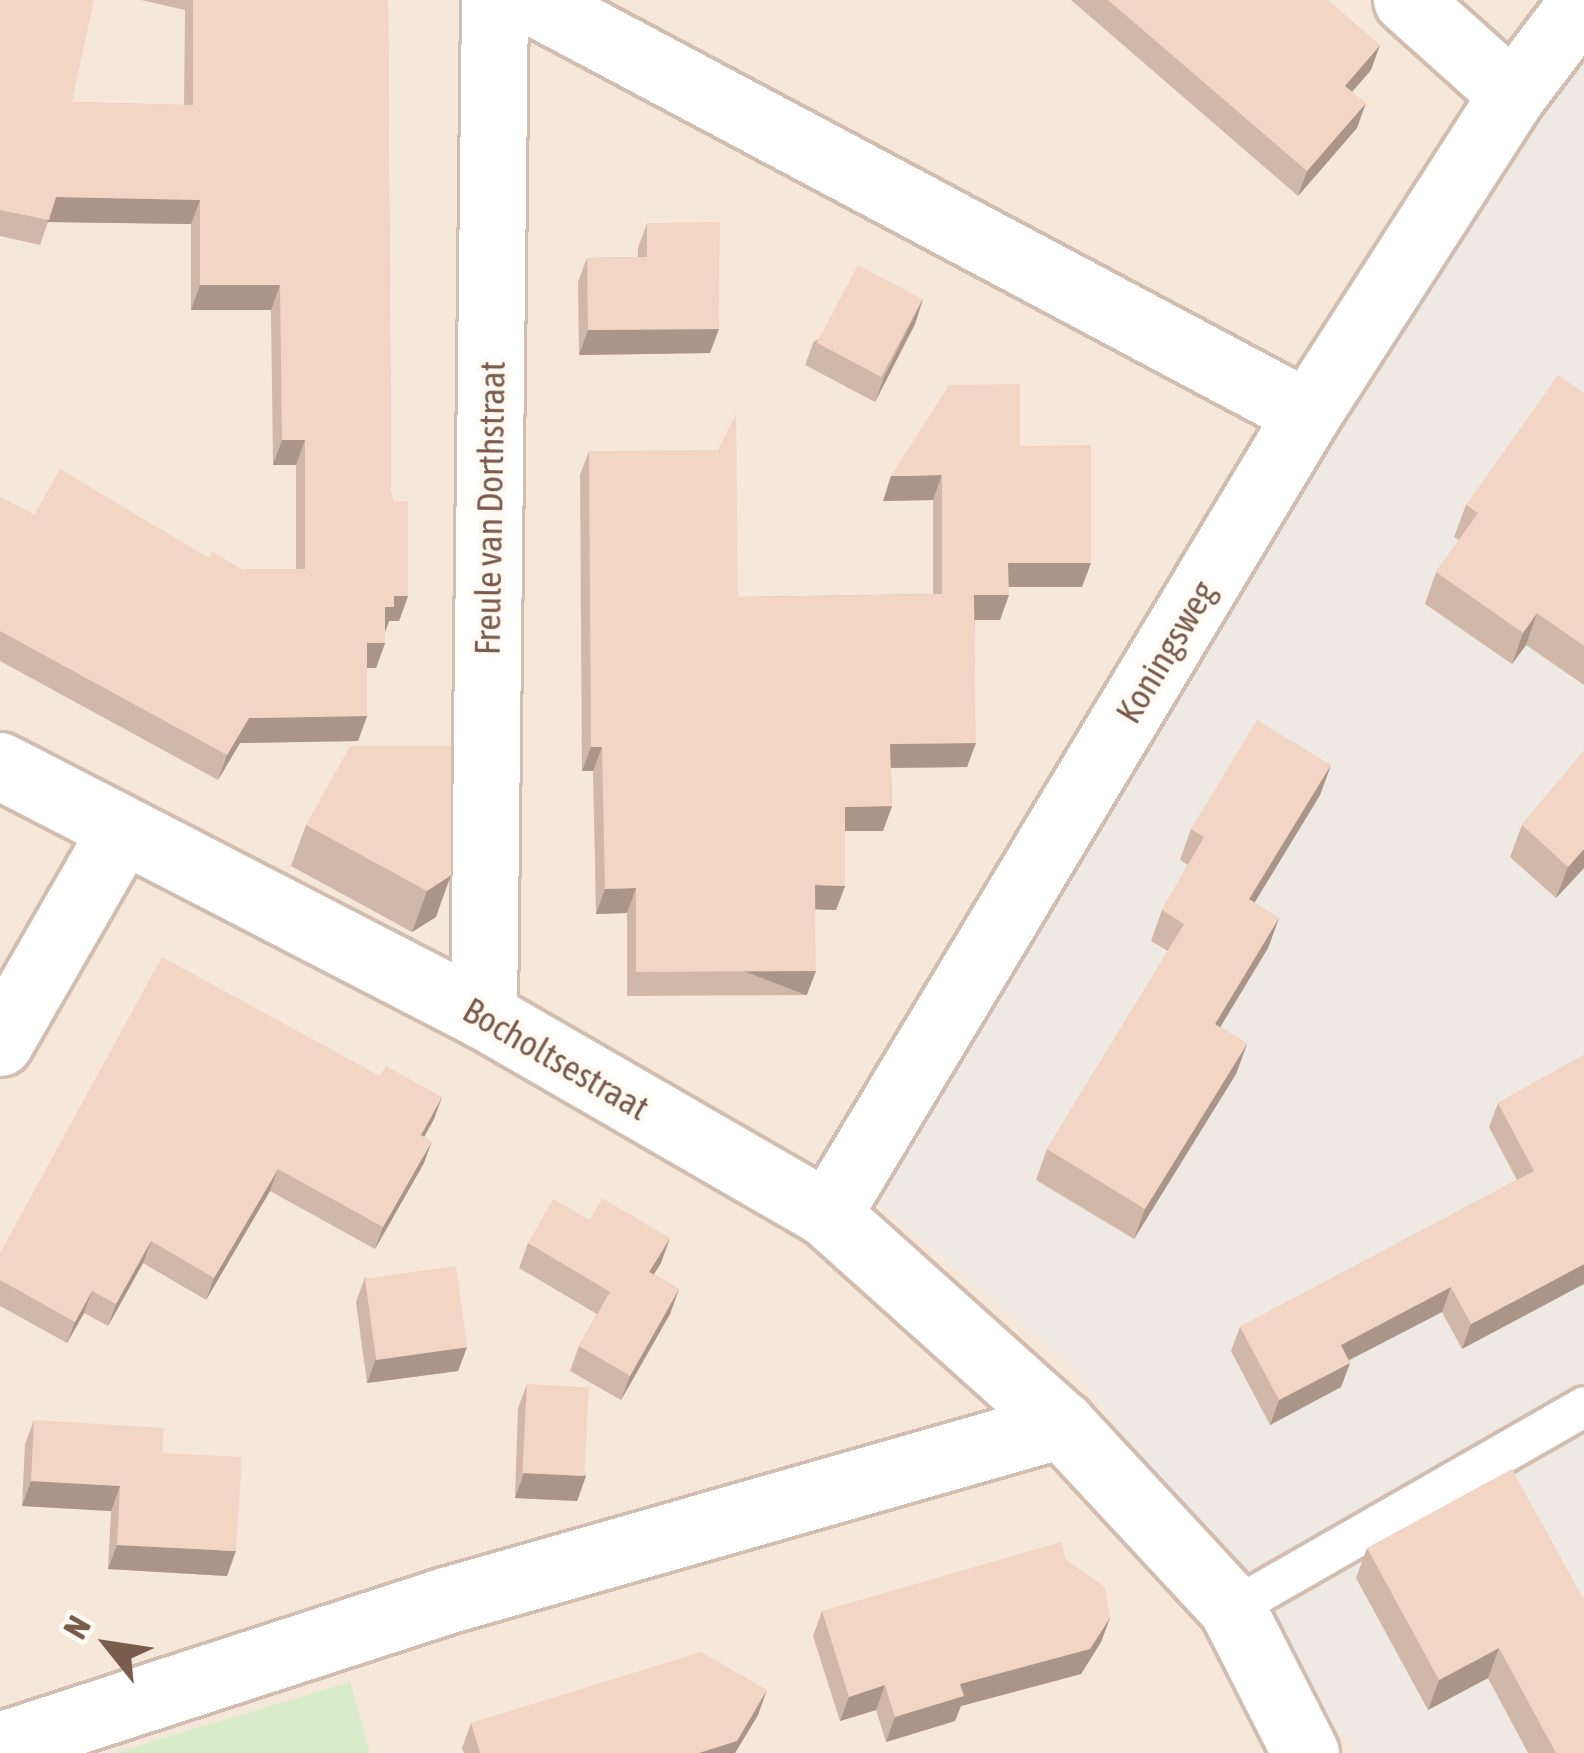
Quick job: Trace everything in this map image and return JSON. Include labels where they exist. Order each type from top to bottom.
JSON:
[{"type":"street","name":"Freule van Dorthstraat","points":[[484,1016],[495,0]]},
{"type":"street","points":[[530,0],[1308,415]]},
{"type":"street","points":[[1408,0],[1513,95]]},
{"type":"street","name":"Koningsweg","points":[[828,1215],[1308,415],[1513,95],[1584,1]]},
{"type":"street","name":"Bocholtsestraat","points":[[0,766],[484,1016],[828,1215],[1062,1425],[1232,1608],[1306,1753]]},
{"type":"street","points":[[0,1043],[122,832]]},
{"type":"street","points":[[0,1746],[446,1601],[1062,1425]]},
{"type":"lane","points":[[1232,1608],[1584,1406]]},
{"type":"shaded area","points":[[0,0],[1584,0],[1542,109],[1339,432],[878,1204],[1071,1364],[1357,1753],[0,1753]]},
{"type":"shaded area","points":[[1584,54],[1584,1753],[1357,1753],[1071,1364],[878,1204],[1339,432]]},
{"type":"green space","points":[[350,1682],[370,1753],[114,1753]]},
{"type":"building","points":[[0,0],[94,0],[72,102],[193,105],[193,0],[388,0],[391,492],[394,502],[408,501],[408,596],[394,596],[394,607],[385,607],[385,643],[367,643],[367,716],[249,718],[227,755],[0,631],[0,497],[34,515],[60,469],[209,558],[212,552],[242,569],[305,569],[305,440],[282,440],[280,285],[200,285],[200,200],[56,197],[49,220],[0,210]]},
{"type":"building","points":[[1108,0],[1328,0],[1380,45],[1345,86],[1366,103],[1307,171]]},
{"type":"building","points":[[720,222],[719,329],[588,330],[587,258],[647,257],[647,223]]},
{"type":"building","points":[[858,265],[922,299],[881,377],[817,343]]},
{"type":"building","points":[[1558,375],[1584,393],[1584,646],[1537,613],[1523,633],[1436,572],[1478,513],[1466,505]]},
{"type":"building","points":[[1020,384],[1020,446],[1091,445],[1091,563],[1008,563],[1009,595],[974,595],[976,743],[890,744],[892,806],[845,807],[845,886],[815,885],[816,971],[636,972],[636,888],[605,889],[602,747],[591,747],[589,451],[718,450],[736,414],[738,597],[942,594],[942,475],[891,476],[949,385]]},
{"type":"building","points":[[1257,720],[1331,765],[1249,899],[1279,918],[1215,1024],[1247,1044],[1145,1209],[1047,1149],[1184,924],[1162,910],[1204,837],[1191,829]]},
{"type":"building","points":[[350,746],[451,746],[451,875],[427,891],[306,825]]},
{"type":"building","points":[[1584,751],[1584,849],[1568,867],[1522,825]]},
{"type":"building","points":[[162,957],[380,1076],[386,1066],[442,1097],[421,1135],[432,1141],[383,1227],[278,1169],[214,1278],[151,1241],[116,1304],[92,1291],[75,1322],[0,1280],[0,1253]]},
{"type":"building","points":[[1584,1055],[1584,1264],[1471,1324],[1451,1287],[1341,1345],[1350,1363],[1279,1400],[1240,1327],[1534,1171],[1498,1103]]},
{"type":"building","points":[[602,1198],[670,1238],[649,1272],[679,1289],[630,1376],[579,1346],[610,1292],[528,1243],[553,1199],[590,1220]]},
{"type":"building","points":[[456,1266],[467,1347],[376,1360],[365,1279]]},
{"type":"building","points":[[527,1384],[589,1387],[584,1476],[522,1473]]},
{"type":"building","points":[[34,1420],[164,1428],[162,1453],[242,1457],[236,1551],[117,1545],[120,1486],[31,1481]]},
{"type":"building","points":[[1512,1469],[1584,1600],[1584,1753],[1556,1753],[1499,1648],[1439,1680],[1367,1548]]},
{"type":"building","points":[[1061,1542],[1066,1560],[1105,1587],[1110,1618],[1090,1649],[960,1684],[964,1696],[895,1717],[885,1685],[849,1697],[822,1611]]},
{"type":"building","points":[[701,1652],[767,1690],[737,1741],[699,1753],[480,1753],[471,1723]]}]
